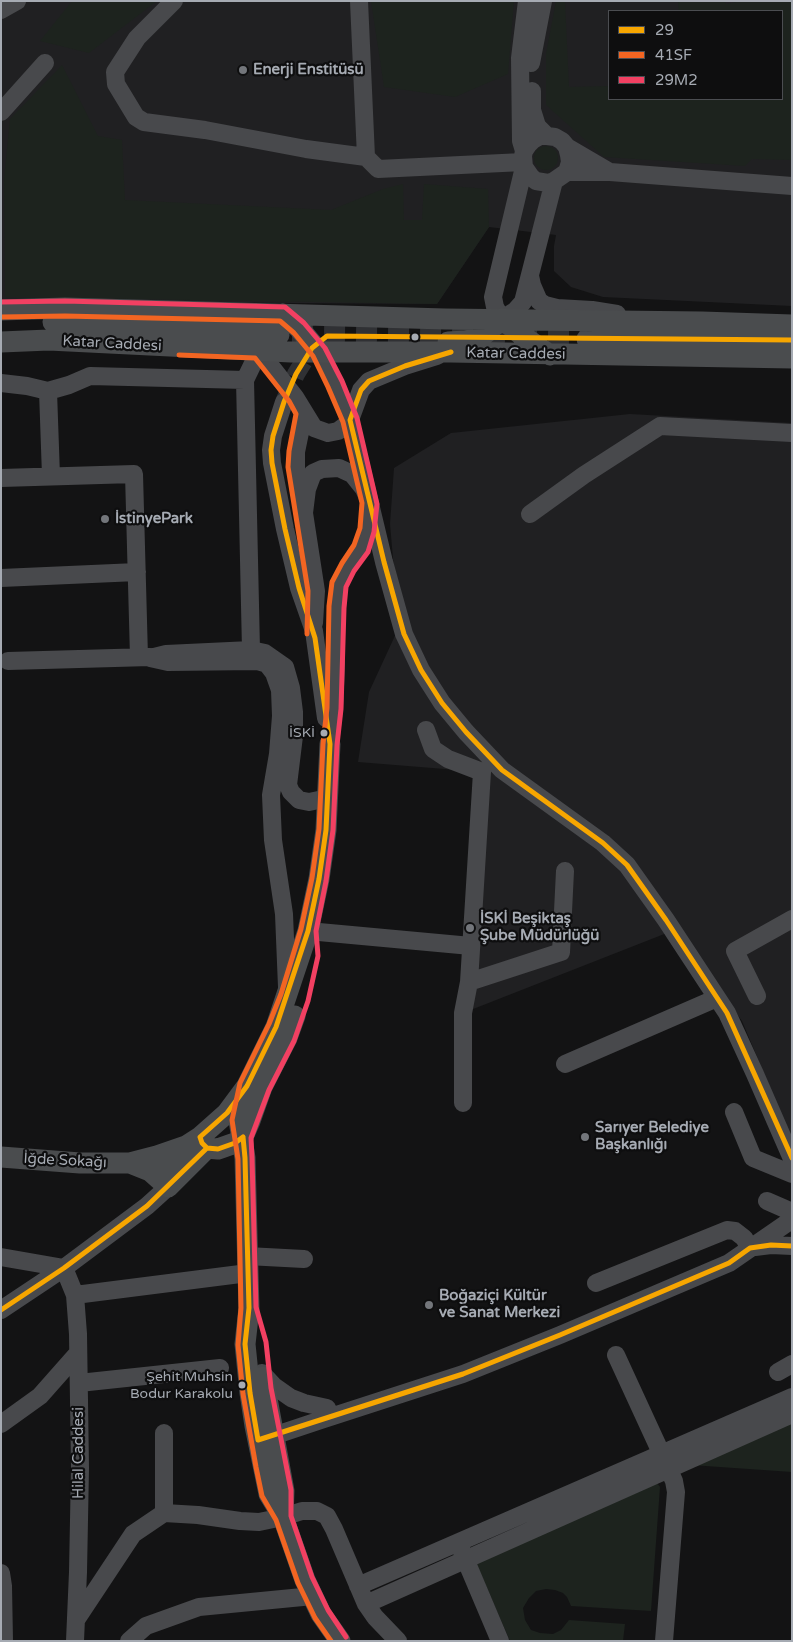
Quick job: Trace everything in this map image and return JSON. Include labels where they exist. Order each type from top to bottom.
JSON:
[{"type":"main road","points":[[1,310],[65,308],[281,325],[300,328],[319,352]]},
{"type":"main road","points":[[374,353],[425,344],[479,338],[502,318]]},
{"type":"main road","points":[[502,318],[550,355]]},
{"type":"main road","points":[[281,325],[502,318],[792,325]]},
{"type":"main road","name":"Katar Caddesi","points":[[1,322],[50,322],[154,329],[281,325]]},
{"type":"main road","points":[[587,339],[792,340]]},
{"type":"main road","name":"Katar Caddesi","points":[[1,342],[49,340],[259,351],[450,352],[792,358]]},
{"type":"main road","points":[[174,1181],[247,1086],[276,1028],[288,996],[308,931],[319,879],[326,830],[330,744]]},
{"type":"main road","points":[[207,1137],[218,1149],[235,1143],[243,1137],[262,1087],[287,1038],[300,999],[311,955],[308,931]]},
{"type":"main road","points":[[247,1086],[239,1120],[243,1137],[249,1308],[246,1344],[250,1393],[264,1431]]},
{"type":"main road","points":[[130,1163],[147,1157],[157,1156],[207,1137]]},
{"type":"main road","points":[[157,1156],[164,1158],[172,1164],[174,1181]]},
{"type":"main road","name":"İğde Sokağı","points":[[1,1157],[80,1163],[130,1163]]},
{"type":"main road","points":[[130,1163],[174,1181]]},
{"type":"main road","points":[[249,1308],[259,1343],[269,1494],[283,1517],[312,1596],[321,1614],[340,1641]]},
{"type":"street","points":[[1,10],[17,1]]},
{"type":"street","points":[[174,1],[137,38],[115,72],[116,84],[136,117],[144,122],[205,130],[366,157],[378,169],[524,160]]},
{"type":"street","points":[[359,1],[366,157]]},
{"type":"street","points":[[527,1],[520,58],[522,141],[524,160],[531,177],[536,181],[542,182],[561,177],[610,172],[792,186]]},
{"type":"street","points":[[543,1],[531,57],[532,110],[537,126],[547,136]]},
{"type":"street","points":[[1,112],[45,63]]},
{"type":"street","points":[[567,147],[569,154],[523,302],[515,311],[502,318],[495,306],[494,297],[528,145],[540,136],[555,137],[567,147],[610,172]]},
{"type":"street","points":[[530,276],[539,301],[545,305],[557,308],[615,313],[635,321]]},
{"type":"street","points":[[251,650],[245,380],[259,351],[295,397],[314,428],[328,433],[338,430],[350,420],[356,400],[368,381],[405,366],[450,352]]},
{"type":"street","points":[[319,352],[350,420],[384,562],[404,634],[421,670],[442,703],[502,770],[603,843],[627,865],[666,920],[727,1014],[788,1140],[792,1160]]},
{"type":"street","points":[[1,383],[48,391],[90,376],[245,380]]},
{"type":"street","points":[[48,391],[51,476]]},
{"type":"street","points":[[284,402],[273,436],[272,463],[299,588],[314,631]]},
{"type":"street","points":[[304,414],[296,452],[299,492],[304,512],[316,591],[314,631],[330,744]]},
{"type":"street","points":[[530,514],[584,475],[660,426],[792,433]]},
{"type":"street","points":[[304,512],[307,489],[313,473],[322,469],[339,468],[352,474],[364,489],[370,503],[367,530],[361,548],[339,585],[336,607],[334,709],[330,744]]},
{"type":"street","points":[[1,478],[134,474],[137,572],[145,657]]},
{"type":"street","points":[[1,578],[137,572]]},
{"type":"street","points":[[8,661],[145,657],[166,654],[251,650],[266,652],[285,667],[291,688],[294,736],[288,785],[291,792],[299,800],[310,802],[328,798]]},
{"type":"street","points":[[145,657],[168,662],[257,661],[267,664],[274,673],[280,690],[281,716],[278,754],[271,795],[273,840],[284,914],[288,996]]},
{"type":"street","points":[[426,730],[433,749],[448,759],[482,772],[469,982],[463,1013],[463,1103]]},
{"type":"street","points":[[469,982],[561,952],[565,871]]},
{"type":"street","points":[[757,996],[735,951],[792,919]]},
{"type":"street","points":[[308,931],[471,946]]},
{"type":"street","points":[[564,1064],[717,998]]},
{"type":"street","points":[[734,1112],[753,1158],[792,1174]]},
{"type":"street","points":[[1,1310],[64,1268],[147,1206],[174,1181]]},
{"type":"street","points":[[766,1201],[790,1217]]},
{"type":"street","points":[[264,1431],[327,1408],[455,1368],[552,1330],[721,1256],[750,1248],[792,1245],[787,1236],[790,1217]]},
{"type":"street","points":[[264,1431],[330,1417],[463,1374],[560,1335],[729,1263],[790,1217]]},
{"type":"street","points":[[596,1283],[727,1230],[735,1232],[744,1238],[750,1248]]},
{"type":"street","points":[[1,1257],[64,1268]]},
{"type":"street","points":[[76,1295],[247,1265],[304,1258]]},
{"type":"street","name":"Hilal Caddesi","points":[[64,1268],[76,1295],[79,1383],[80,1468],[75,1641]]},
{"type":"street","points":[[1,1424],[40,1396],[78,1352]]},
{"type":"street","points":[[616,1355],[674,1482],[676,1492],[664,1641]]},
{"type":"street","points":[[79,1383],[220,1368]]},
{"type":"street","points":[[262,1373],[274,1386],[291,1398],[327,1408]]},
{"type":"street","points":[[366,1604],[466,1559],[665,1462],[792,1397]]},
{"type":"street","points":[[358,1586],[458,1542],[792,1414]]},
{"type":"street","points":[[164,1433],[164,1513]]},
{"type":"street","points":[[76,1620],[134,1534],[164,1513],[260,1522],[302,1511],[317,1511],[326,1516],[366,1604],[375,1617],[398,1641]]},
{"type":"street","points":[[458,1542],[500,1641]]},
{"type":"street","points":[[1,1573],[4,1641]]},
{"type":"street","points":[[129,1641],[146,1626],[199,1607],[312,1596]]},
{"type":"shaded area","points":[[1,1],[792,1],[792,306],[603,297],[571,287],[554,271],[556,235],[489,227],[437,304],[1,301]]},
{"type":"shaded area","points":[[72,1],[157,1],[89,53],[40,41]]},
{"type":"shaded area","points":[[371,1],[514,1],[508,74],[455,97],[384,87]]},
{"type":"shaded area","points":[[556,1],[565,2],[569,87],[608,86],[608,100],[783,100],[783,10],[679,10],[678,1],[725,1],[726,4],[740,1],[792,1],[792,160],[752,159],[745,166],[604,157],[546,105],[546,54]]},
{"type":"shaded area","points":[[62,65],[98,136],[122,140],[125,200],[331,210],[383,189],[403,184],[404,220],[422,220],[424,184],[488,189],[489,227],[437,304],[5,297],[4,179],[10,119]]},
{"type":"shaded area","points":[[546,146],[555,149],[558,158],[555,167],[546,170],[537,167],[534,158],[537,149]]},
{"type":"shaded area","points":[[630,414],[792,423],[792,1155],[771,1090],[742,1021],[677,929],[463,1013],[482,772],[358,762],[369,692],[399,627],[390,524],[394,468],[451,433]]},
{"type":"shaded area","points":[[792,1421],[792,1472],[691,1465]]},
{"type":"shaded area","points":[[657,1483],[660,1487],[651,1611],[571,1606],[563,1593],[546,1589],[536,1591],[523,1608],[525,1620],[531,1630],[553,1634],[561,1630],[569,1620],[625,1624],[623,1641],[510,1641],[476,1563]]},
{"type":"tunnel","points":[[292,335],[587,339]]},
{"type":"tunnel","points":[[284,402],[296,374],[312,348],[327,336]]},
{"type":"transit line","name":"29M2","points":[[1,302],[65,301],[285,307],[304,323],[325,348],[342,381],[357,418],[377,504],[374,532],[368,552],[354,571],[346,587],[341,709],[337,745],[333,830],[326,881],[316,931],[318,956],[308,1001],[294,1041],[269,1090],[251,1138],[256,1307],[266,1342],[271,1388],[291,1490],[291,1516],[312,1577],[328,1610],[346,1637]]},
{"type":"transit line","name":"41SF","points":[[1,317],[65,316],[280,321],[294,333],[313,356],[343,422],[362,503],[360,528],[354,545],[332,582],[329,606],[327,708],[323,744],[319,829],[312,878],[301,929],[281,994],[269,1024],[240,1083],[232,1120],[238,1159],[241,1308],[238,1345],[243,1394],[256,1467],[262,1496],[276,1520],[298,1583],[315,1618],[331,1641]]},
{"type":"transit line","name":"29","points":[[243,1137],[235,1143],[218,1149],[207,1148],[202,1143],[200,1137],[227,1113],[247,1086],[276,1027],[308,931],[319,879],[326,830],[330,744],[315,638],[299,588],[285,529],[271,450],[273,436],[284,402],[296,374],[312,348],[327,336],[792,340]]},
{"type":"transit line","name":"29","points":[[451,352],[405,366],[369,381],[361,390],[350,420],[384,562],[404,634],[421,670],[442,703],[502,770],[603,843],[627,865],[666,920],[727,1013],[792,1158]]},
{"type":"transit line","name":"41SF","points":[[179,355],[255,358],[289,401],[296,414],[288,467],[308,591],[307,634]]},
{"type":"transit line","name":"29","points":[[243,1137],[249,1308],[245,1344],[250,1393],[258,1440],[463,1374],[729,1263],[750,1248],[771,1245],[792,1246]]},
{"type":"transit line","name":"29","points":[[1,1310],[64,1268],[147,1206],[207,1148]]},
{"type":"place","name":"Enerji Enstitüsü","points":[[243,70]]},
{"type":"place","name":"İstinyePark","points":[[105,519]]},
{"type":"place","name":"İSKİ","points":[[324,733]]},
{"type":"place","name":"İSKİ Beşiktaş Şube Müdürlüğü","points":[[470,928]]},
{"type":"place","name":"Sarıyer Belediye Başkanlığı","points":[[585,1137]]},
{"type":"place","name":"Boğaziçi Kültür ve Sanat Merkezi","points":[[429,1305]]},
{"type":"place","name":"Şehit Muhsin Bodur Karakolu","points":[[242,1385]]}]
